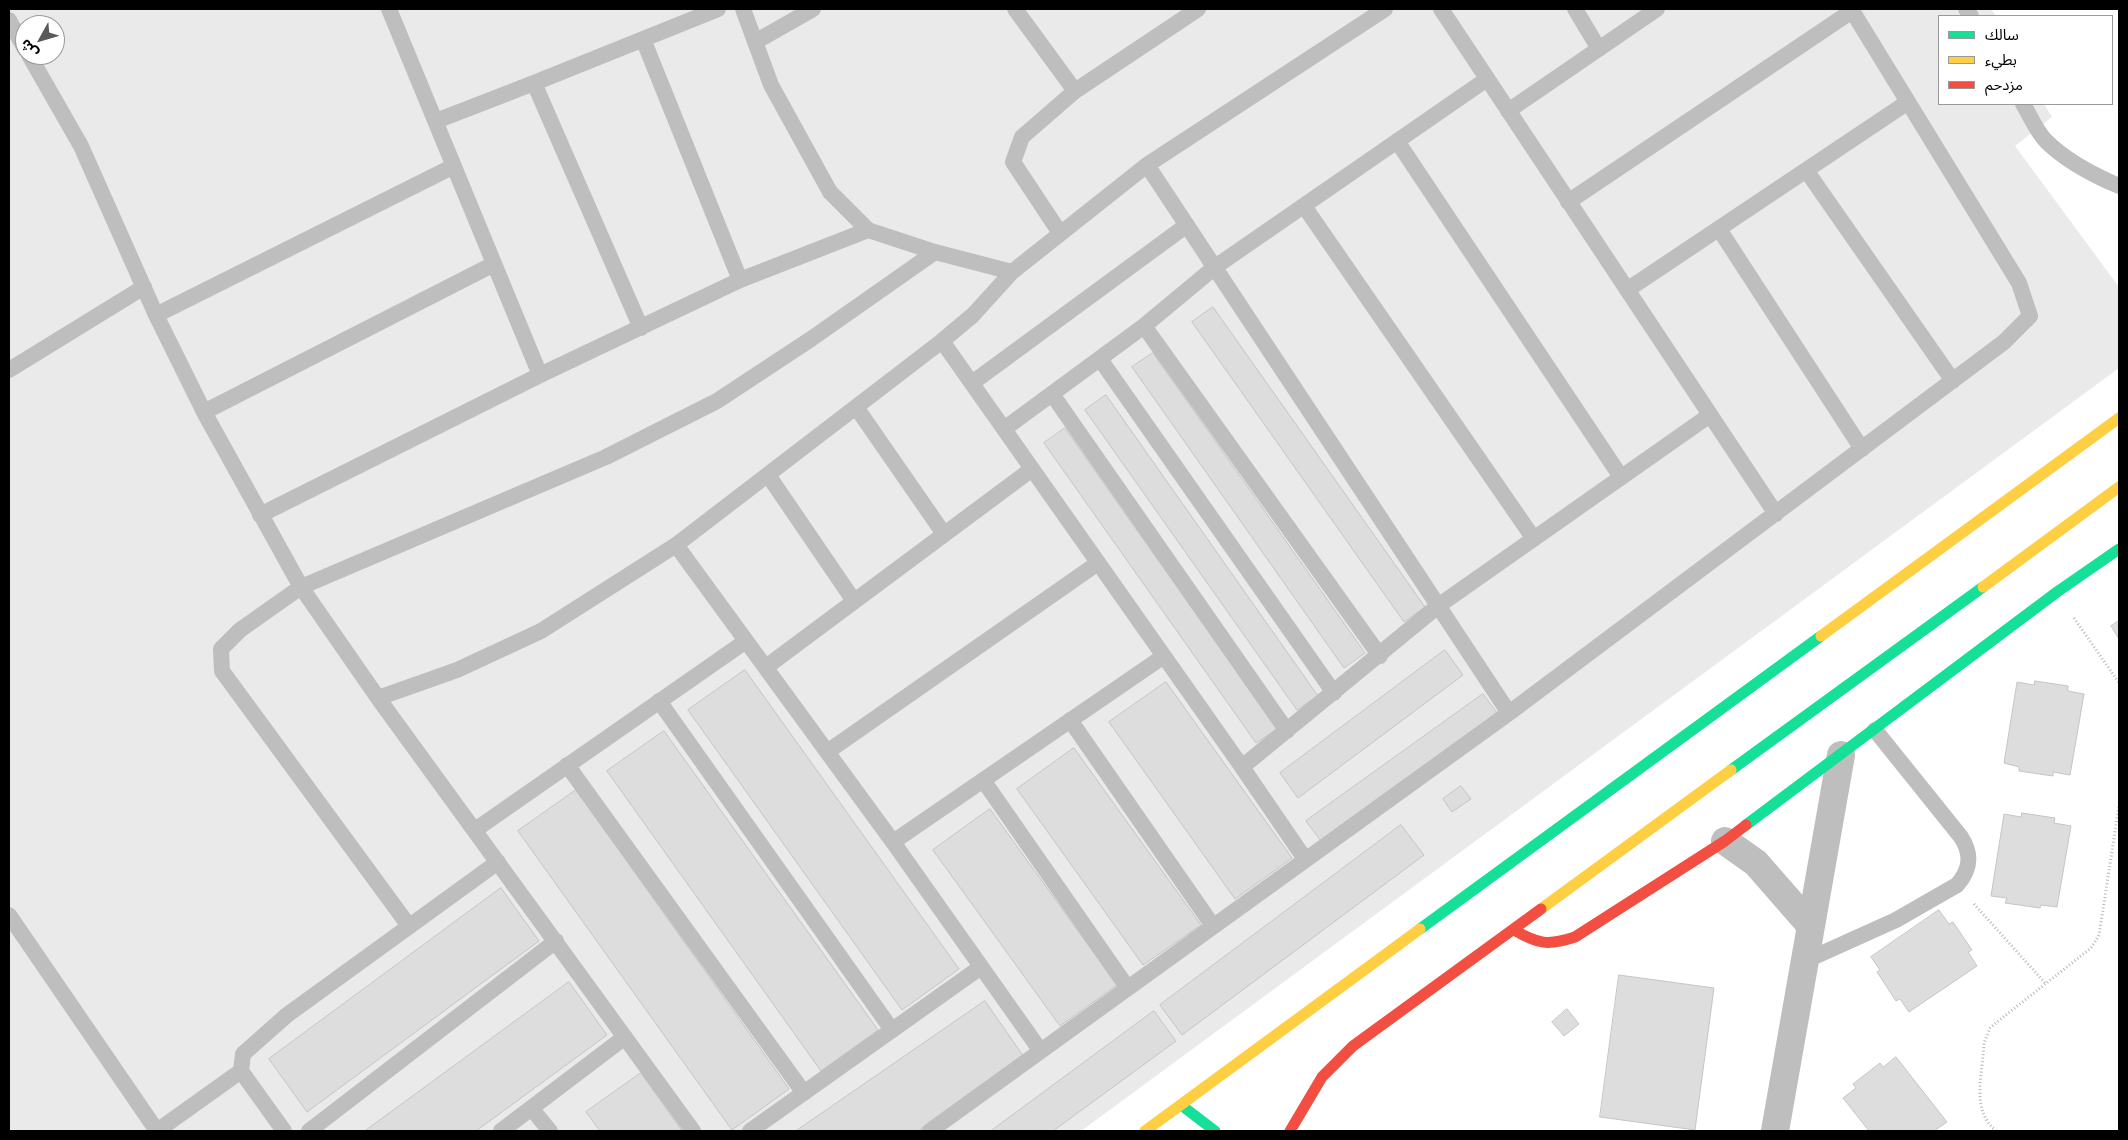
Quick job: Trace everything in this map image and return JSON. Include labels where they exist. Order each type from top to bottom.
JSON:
[{"type":"main road","points":[[1145,1131],[2119,418]]},
{"type":"main road","points":[[1290,1131],[1310,1094],[1337,1060],[2119,487]]},
{"type":"main road","points":[[1514,930],[1536,943],[1553,944],[1575,937],[1725,841],[1876,730],[2057,592],[2119,549]]},
{"type":"main road","points":[[1181,1104],[1215,1131]]},
{"type":"street","points":[[1775,1131],[1842,755]]},
{"type":"street","points":[[1725,841],[1756,862],[1811,926]]},
{"type":"lane","points":[[389,9],[540,375]]},
{"type":"lane","points":[[436,121],[718,9]]},
{"type":"lane","points":[[743,9],[771,85],[830,192],[868,230],[935,252],[1012,272]]},
{"type":"lane","points":[[755,42],[813,9]]},
{"type":"lane","points":[[1060,233],[1013,162],[1022,137],[1075,92],[1198,9]]},
{"type":"lane","points":[[378,698],[457,670],[541,631],[676,545],[942,341],[973,315],[1012,272],[1147,165],[1385,9]]},
{"type":"lane","points":[[1441,9],[1776,514]]},
{"type":"lane","points":[[1575,9],[1599,48]]},
{"type":"lane","points":[[1508,111],[1657,9]]},
{"type":"lane","points":[[1018,10],[1075,92]]},
{"type":"lane","points":[[930,1131],[1509,713],[1953,381],[2004,342],[2030,316],[2019,283],[1852,10],[1568,202]]},
{"type":"lane","points":[[643,39],[740,280]]},
{"type":"lane","points":[[35,65],[80,146],[156,315],[204,412],[301,587],[378,698],[693,1131]]},
{"type":"lane","points":[[1004,430],[1144,326],[1214,267],[1487,79]]},
{"type":"lane","points":[[534,83],[640,328]]},
{"type":"lane","points":[[1627,290],[1908,102]]},
{"type":"lane","points":[[2024,105],[2044,140],[2066,158],[2098,177],[2119,186]]},
{"type":"lane","points":[[1397,141],[1621,477]]},
{"type":"lane","points":[[1147,165],[1509,713]]},
{"type":"lane","points":[[156,315],[454,166]]},
{"type":"lane","points":[[1806,170],[1953,381]]},
{"type":"lane","points":[[1304,206],[1534,539]]},
{"type":"lane","points":[[972,384],[1187,225]]},
{"type":"lane","points":[[1719,229],[1862,449]]},
{"type":"lane","points":[[260,515],[540,375],[740,280],[868,230]]},
{"type":"lane","points":[[409,926],[222,671],[221,649],[240,630],[301,587],[606,457],[718,401],[811,339],[935,252]]},
{"type":"lane","points":[[204,412],[494,264]]},
{"type":"lane","points":[[9,370],[144,287]]},
{"type":"lane","points":[[1144,326],[1380,656]]},
{"type":"lane","points":[[942,341],[1305,859]]},
{"type":"lane","points":[[1100,359],[1334,693]]},
{"type":"lane","points":[[1052,394],[1287,731]]},
{"type":"lane","points":[[856,407],[944,534]]},
{"type":"lane","points":[[1242,767],[1380,656],[1438,606],[1710,414]]},
{"type":"lane","points":[[766,668],[1032,469]]},
{"type":"lane","points":[[768,475],[854,601]]},
{"type":"lane","points":[[676,545],[892,842],[1040,1050]]},
{"type":"lane","points":[[827,752],[1098,563]]},
{"type":"lane","points":[[475,830],[746,641]]},
{"type":"lane","points":[[892,842],[1164,656]]},
{"type":"lane","points":[[659,701],[892,1030]]},
{"type":"lane","points":[[1070,720],[1213,926]]},
{"type":"lane","points":[[1805,961],[1896,920],[1957,885],[1964,877],[1969,866],[1970,856],[1967,846],[1876,730]]},
{"type":"lane","points":[[567,765],[804,1093]]},
{"type":"lane","points":[[982,780],[1127,987]]},
{"type":"lane","points":[[284,1131],[241,1071],[243,1054],[287,1015],[498,862]]},
{"type":"lane","points":[[9,915],[157,1131],[241,1071]]},
{"type":"lane","points":[[309,1131],[556,941]]},
{"type":"lane","points":[[750,1131],[982,967]]},
{"type":"lane","points":[[501,1131],[625,1037]]},
{"type":"lane","points":[[531,1108],[550,1131]]},
{"type":"path","points":[[2057,592],[2119,683]]},
{"type":"path","points":[[1996,1131],[1988,1124],[1980,1105],[1986,1035],[1997,1022],[2091,948],[2099,935],[2119,806]]},
{"type":"path","points":[[1957,885],[2046,984]]},
{"type":"shaded area","points":[[9,9],[1991,9],[1995,15],[1938,15],[1938,105],[2045,105],[2052,117],[2015,146],[2119,287],[2119,368],[1081,1131],[9,1131]]},
{"type":"building","points":[[1213,307],[1425,607],[1404,622],[1192,322]]},
{"type":"building","points":[[1153,353],[1365,653],[1344,668],[1132,367]]},
{"type":"building","points":[[1106,395],[1318,696],[1297,710],[1085,410]]},
{"type":"building","points":[[1065,428],[1277,729],[1256,743],[1044,443]]},
{"type":"building","points":[[2119,621],[2119,639],[2111,626]]},
{"type":"building","points":[[1445,650],[1463,675],[1298,798],[1280,773]]},
{"type":"building","points":[[745,670],[959,969],[902,1010],[688,710]]},
{"type":"building","points":[[2035,681],[2068,686],[2068,691],[2084,694],[2070,775],[2053,772],[2053,776],[2019,771],[2019,767],[2004,763],[2017,682],[2034,685]]},
{"type":"building","points":[[1166,682],[1292,858],[1235,899],[1109,722]]},
{"type":"building","points":[[1483,694],[1498,714],[1321,841],[1306,821]]},
{"type":"building","points":[[664,731],[878,1030],[821,1071],[607,771]]},
{"type":"building","points":[[1074,748],[1201,925],[1143,965],[1017,789]]},
{"type":"building","points":[[1461,786],[1471,799],[1452,812],[1443,799]]},
{"type":"building","points":[[576,790],[789,1089],[732,1130],[518,831]]},
{"type":"building","points":[[990,809],[1117,985],[1060,1026],[933,850]]},
{"type":"building","points":[[2022,813],[2055,818],[2054,823],[2071,826],[2057,907],[2041,905],[2040,908],[2005,903],[2007,898],[1991,896],[2004,814],[2021,817]]},
{"type":"building","points":[[1401,825],[1424,855],[1182,1035],[1160,1005]]},
{"type":"building","points":[[501,888],[539,941],[307,1112],[269,1059]]},
{"type":"building","points":[[1939,910],[1949,924],[1953,922],[1972,950],[1968,952],[1977,966],[1909,1012],[1900,999],[1896,1001],[1877,972],[1880,970],[1871,957]]},
{"type":"building","points":[[1619,975],[1714,988],[1695,1130],[1600,1117]]},
{"type":"building","points":[[569,982],[607,1035],[476,1131],[365,1131]]},
{"type":"building","points":[[985,1001],[1024,1057],[918,1131],[796,1131]]},
{"type":"building","points":[[1567,1009],[1579,1024],[1564,1036],[1552,1022]]},
{"type":"building","points":[[1154,1011],[1176,1041],[1053,1131],[991,1131]]},
{"type":"building","points":[[1896,1057],[1947,1122],[1934,1131],[1869,1131],[1843,1098],[1856,1088],[1853,1084],[1880,1063],[1883,1067]]},
{"type":"building","points":[[641,1073],[682,1131],[600,1131],[586,1112]]},
{"type":"traffic: fast","points":[[1746,825],[2057,592],[2119,549]]},
{"type":"traffic: fast","points":[[1731,770],[1983,587]]},
{"type":"traffic: fast","points":[[1420,929],[1821,636]]},
{"type":"traffic: fast","points":[[1181,1105],[1215,1131]]},
{"type":"traffic: slow","points":[[1821,636],[2119,418]]},
{"type":"traffic: slow","points":[[1983,587],[2119,487]]},
{"type":"traffic: slow","points":[[1541,909],[1731,770]]},
{"type":"traffic: slow","points":[[1145,1131],[1420,929]]},
{"type":"traffic: jam","points":[[1514,930],[1543,942],[1557,942],[1575,937],[1725,841],[1746,825]]},
{"type":"traffic: jam","points":[[1290,1131],[1322,1077],[1353,1046],[1541,909]]}]
